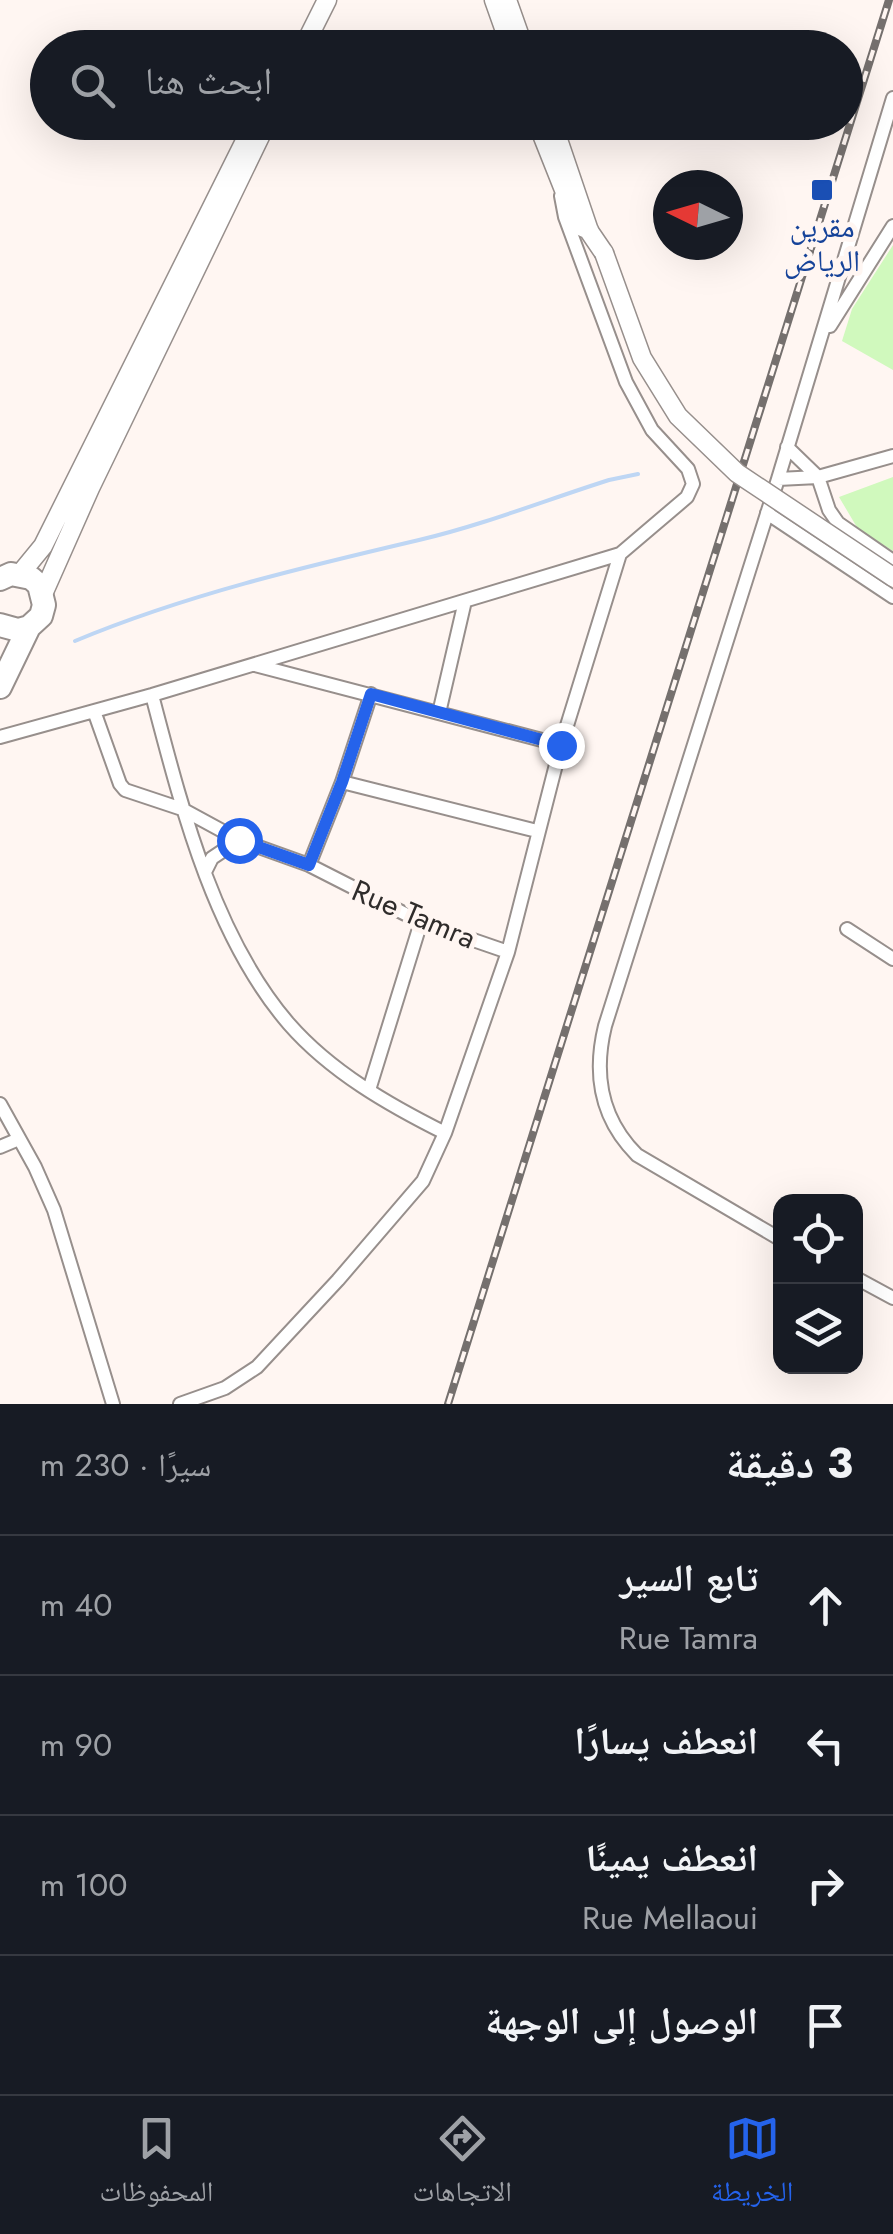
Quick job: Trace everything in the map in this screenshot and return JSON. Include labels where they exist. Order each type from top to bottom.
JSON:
[{"type":"highway","points":[[0,686],[29,627],[41,616],[43,594],[31,578],[8,573]]},
{"type":"highway","points":[[0,624],[18,630],[29,627]]},
{"type":"street","points":[[299,30],[314,0]]},
{"type":"street","points":[[313,30],[327,0]]},
{"type":"street","points":[[494,0],[504,30]]},
{"type":"street","points":[[508,0],[518,30]]},
{"type":"street","points":[[773,1234],[637,1155],[608,1114],[599,1070],[605,1026],[778,479],[893,98]]},
{"type":"street","points":[[8,573],[43,546],[245,140]]},
{"type":"street","points":[[43,594],[258,140]]},
{"type":"street","points":[[544,140],[578,225],[589,231]]},
{"type":"street","points":[[558,140],[589,231],[604,253],[642,358],[678,416],[738,473],[893,576]]},
{"type":"street","points":[[0,738],[620,554],[687,498],[692,476],[652,430],[626,382],[565,217],[562,187]]},
{"type":"street","points":[[820,340],[893,226]]},
{"type":"street","points":[[786,447],[818,477],[838,524],[893,562]]},
{"type":"street","points":[[778,479],[818,477],[893,456]]},
{"type":"street","points":[[767,513],[893,597]]},
{"type":"street","points":[[180,1404],[224,1388],[257,1367],[424,1181],[508,952],[561,745],[620,554]]},
{"type":"street","points":[[439,712],[465,601]]},
{"type":"street","points":[[304,676],[309,648]]},
{"type":"street","points":[[253,664],[561,745]]},
{"type":"street","points":[[309,865],[371,694]]},
{"type":"street","points":[[152,695],[182,808],[226,922],[272,1002],[315,1048],[369,1090],[445,1132]]},
{"type":"street","name":"Rue Tamra","points":[[94,711],[120,784],[135,794],[182,808],[239,840],[309,865],[420,922],[508,952]]},
{"type":"street","points":[[342,782],[537,832]]},
{"type":"street","points":[[206,870],[212,858],[239,840]]},
{"type":"street","points":[[369,1090],[420,922]]},
{"type":"street","points":[[846,929],[893,959]]},
{"type":"street","points":[[0,1104],[54,1210],[113,1404]]},
{"type":"street","points":[[0,1147],[19,1139]]},
{"type":"street","points":[[863,1282],[893,1298]]},
{"type":"green space","points":[[893,245],[893,370],[842,341],[852,309]]},
{"type":"green space","points":[[893,477],[893,551],[858,529],[839,497]]},
{"type":"waterway","points":[[75,641],[202,596],[443,534],[638,474]]},
{"type":"railway","points":[[863,83],[889,0]]},
{"type":"railway","points":[[448,1404],[845,140]]},
{"type":"place","name":"مقرين الرياض","points":[[822,190]]},
{"type":"route","points":[[239,840],[309,865],[371,694],[561,745]]}]
